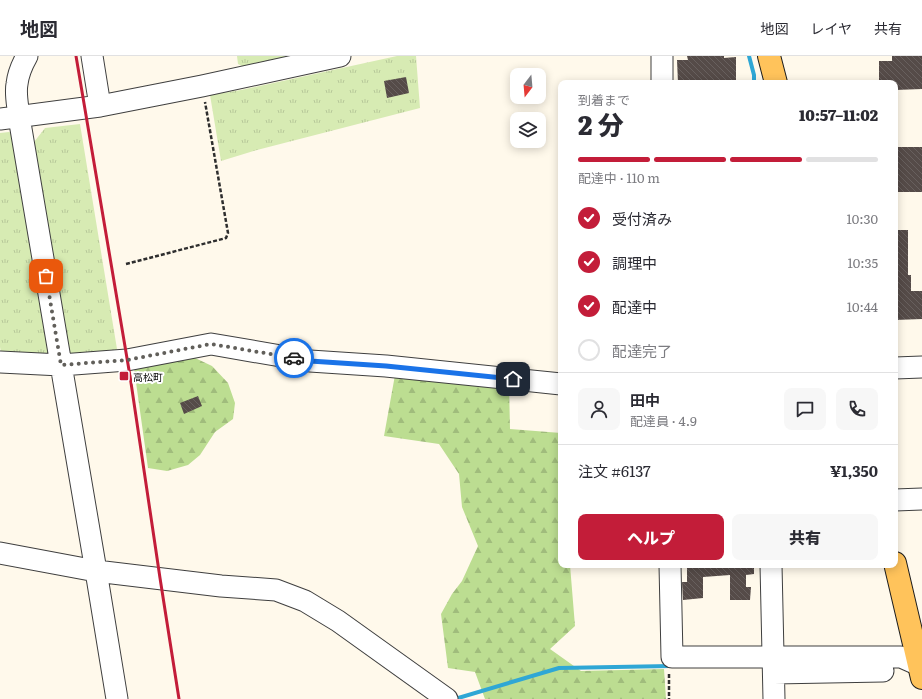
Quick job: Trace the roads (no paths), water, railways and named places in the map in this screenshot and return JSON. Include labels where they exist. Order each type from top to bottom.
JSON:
[{"type":"main road","points":[[769,56],[775,80]]},
{"type":"main road","points":[[896,568],[921,669]]},
{"type":"street","points":[[27,56],[23,62],[16,83],[17,100],[10,118],[61,365],[117,699]]},
{"type":"street","points":[[92,56],[100,106]]},
{"type":"street","points":[[10,118],[100,106],[202,86],[340,56]]},
{"type":"street","points":[[662,56],[662,80]]},
{"type":"street","points":[[0,362],[61,365],[127,360],[211,344],[310,361],[386,366],[558,384]]},
{"type":"street","points":[[898,368],[922,368]]},
{"type":"street","points":[[898,500],[922,499]]},
{"type":"street","points":[[0,553],[96,571],[221,586],[276,590],[305,601],[338,621],[447,699]]},
{"type":"street","points":[[670,568],[672,657],[773,665],[899,671],[921,669]]},
{"type":"street","points":[[771,568],[774,699]]},
{"type":"waterway","points":[[749,56],[754,80]]},
{"type":"waterway","points":[[455,699],[559,668],[671,666]]},
{"type":"railway","points":[[76,56],[130,376],[179,699]]},
{"type":"place","name":"高松町","points":[[124,376]]}]
